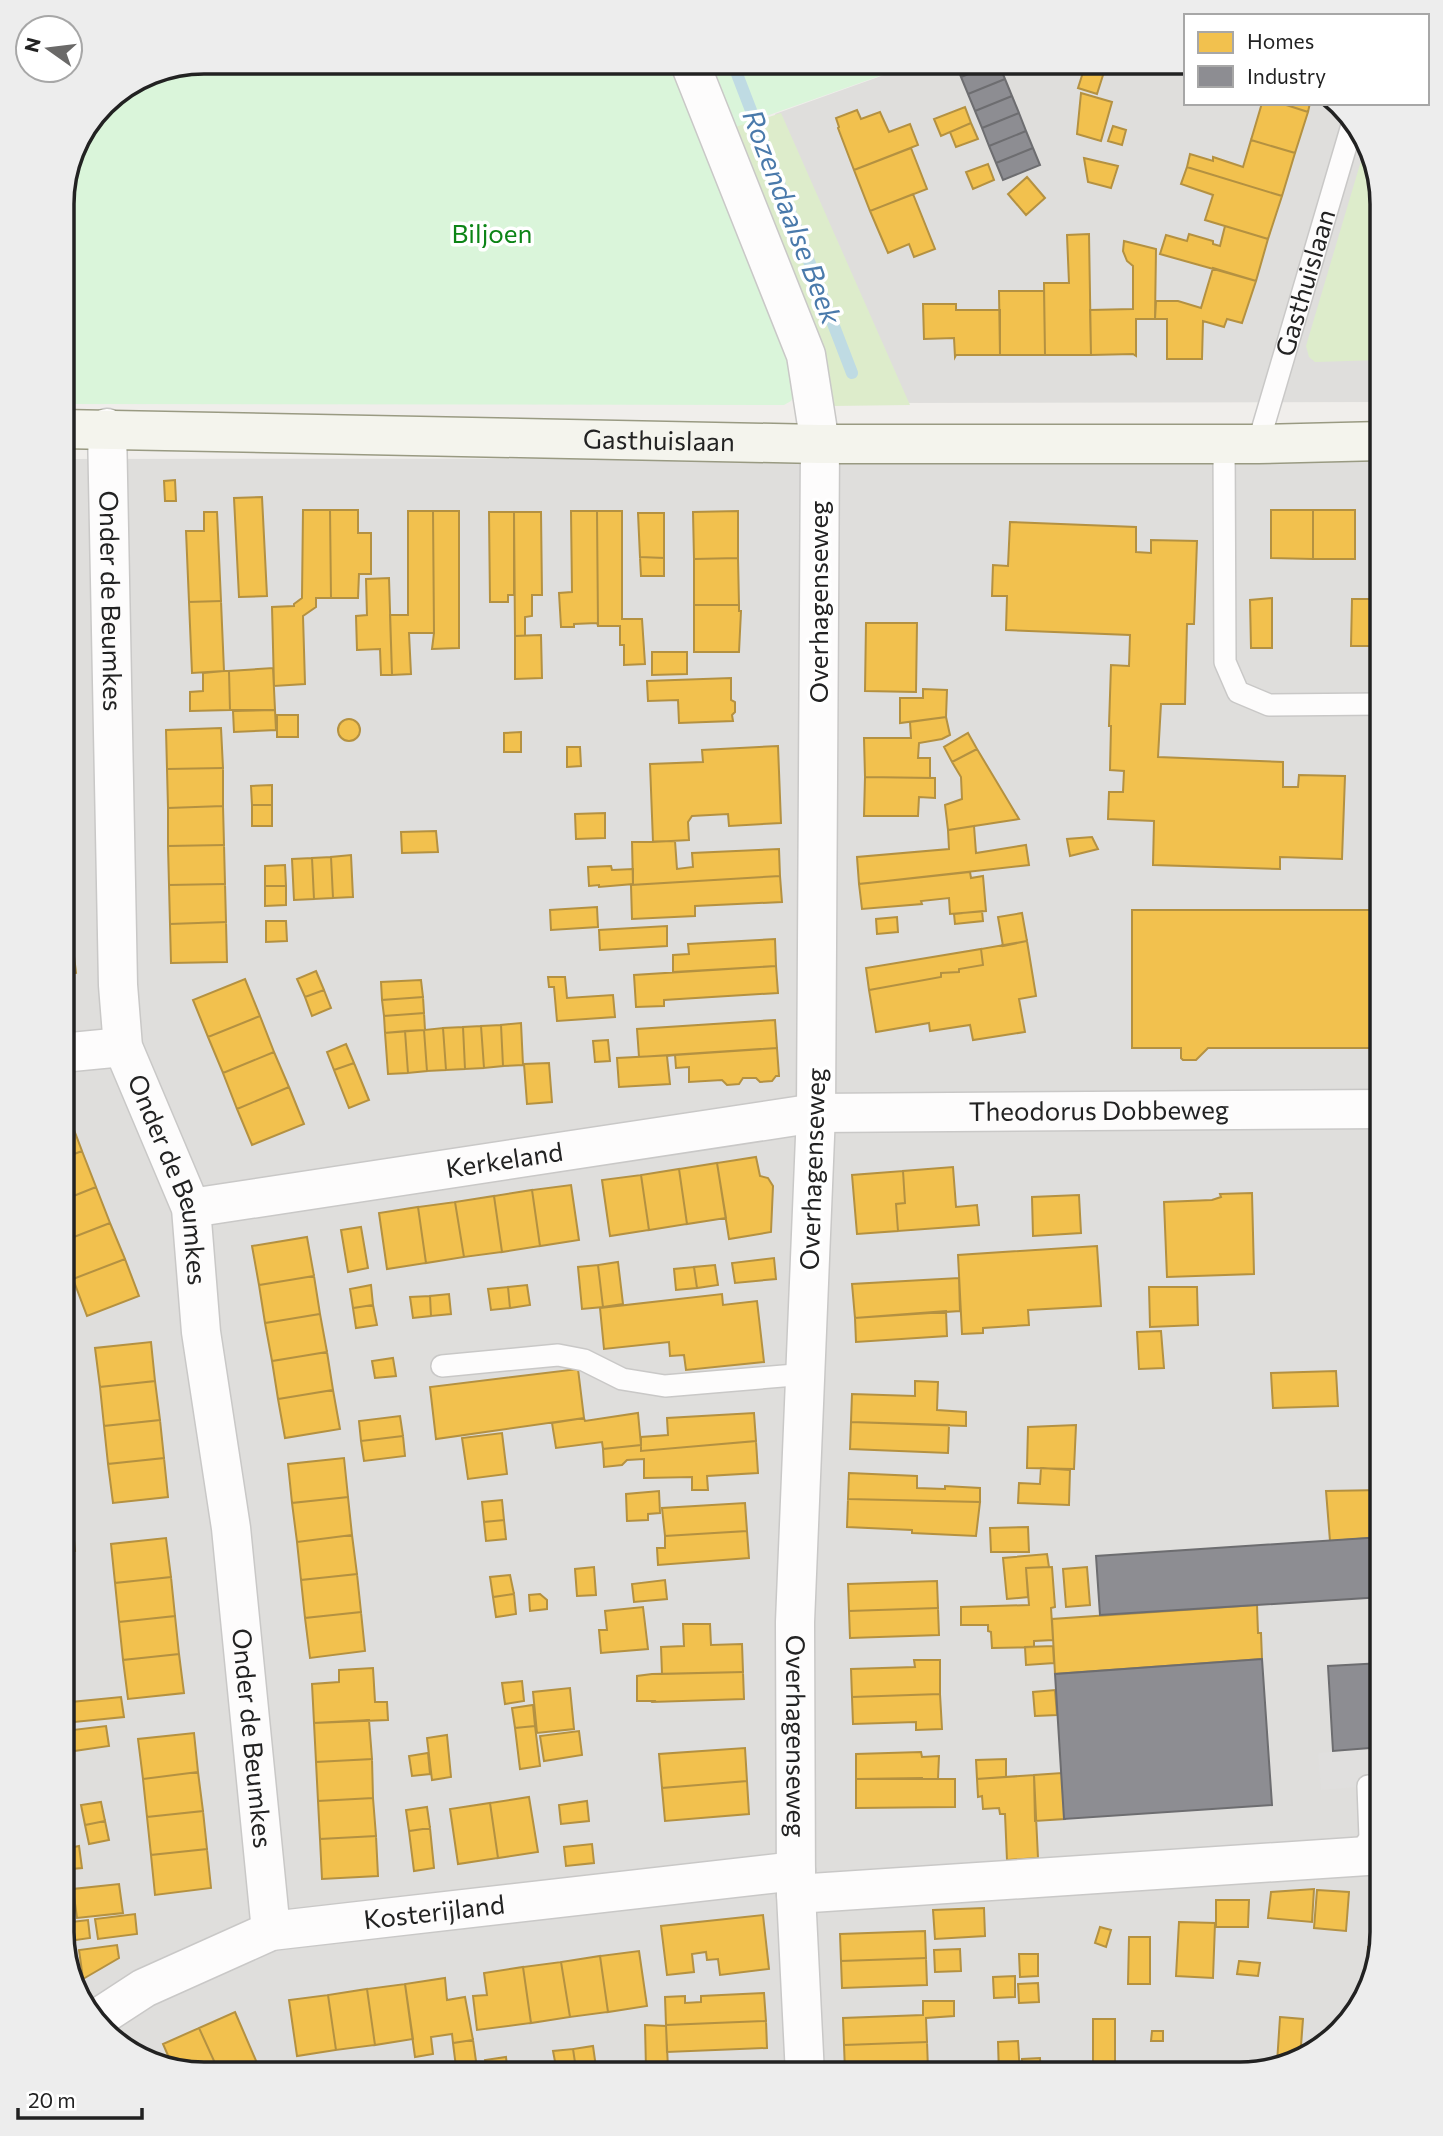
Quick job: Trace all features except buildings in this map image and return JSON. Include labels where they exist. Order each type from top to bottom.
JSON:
[{"type":"street","points":[[693,74],[806,355],[820,444]]},
{"type":"street","name":"Onder de Beumkes","points":[[107,428],[118,985],[123,1047],[191,1208],[201,1332],[231,1528],[271,1931]]},
{"type":"street","name":"Gasthuislaan","points":[[74,429],[820,444],[1370,442]]},
{"type":"street","name":"Overhagenseweg","points":[[803,2062],[796,1882],[795,1622],[816,1113],[820,444]]},
{"type":"street","points":[[74,1051],[123,1047]]},
{"type":"street","name":"Theodorus Dobbeweg","points":[[816,1113],[1370,1109]]},
{"type":"street","name":"Kerkeland","points":[[191,1208],[816,1113]]},
{"type":"street","points":[[796,1882],[1370,1856]]},
{"type":"street","name":"Kosterijland","points":[[103,2015],[144,1988],[271,1931],[796,1882]]},
{"type":"lane","name":"Gasthuislaan","points":[[1241,444],[1349,133]]},
{"type":"lane","points":[[1241,444],[1225,662],[1238,692],[1269,705],[1370,704]]},
{"type":"lane","points":[[442,1366],[558,1355],[584,1360],[622,1380],[665,1386],[807,1374]]},
{"type":"lane","points":[[1368,1786],[1370,1856]]},
{"type":"shaded area","points":[[887,74],[1184,74],[1184,105],[1324,105],[1343,124],[1352,138],[1360,154],[1368,186],[1370,402],[888,403],[875,357],[775,114]]},
{"type":"shaded area","points":[[1370,458],[1370,1933],[1360,1982],[1343,2012],[1319,2036],[1289,2053],[1240,2062],[195,2062],[161,2056],[146,2049],[124,2036],[100,2012],[83,1982],[74,1933],[74,459]]},
{"type":"shaded area","points":[[1370,1749],[1370,1786],[1321,1790],[1318,1753]]},
{"type":"green space","points":[[702,74],[745,74],[760,120],[781,113],[910,405],[832,406]]},
{"type":"green space","name":"Biljoen","points":[[885,74],[710,136],[798,389],[791,401],[784,405],[74,404],[74,195],[83,154],[100,124],[131,95],[154,83],[186,75]]},
{"type":"green space","points":[[1362,159],[1370,203],[1370,360],[1315,362],[1309,357],[1306,346]]},
{"type":"waterway","name":"Rozendaalse Beek","points":[[737,74],[852,373]]}]
